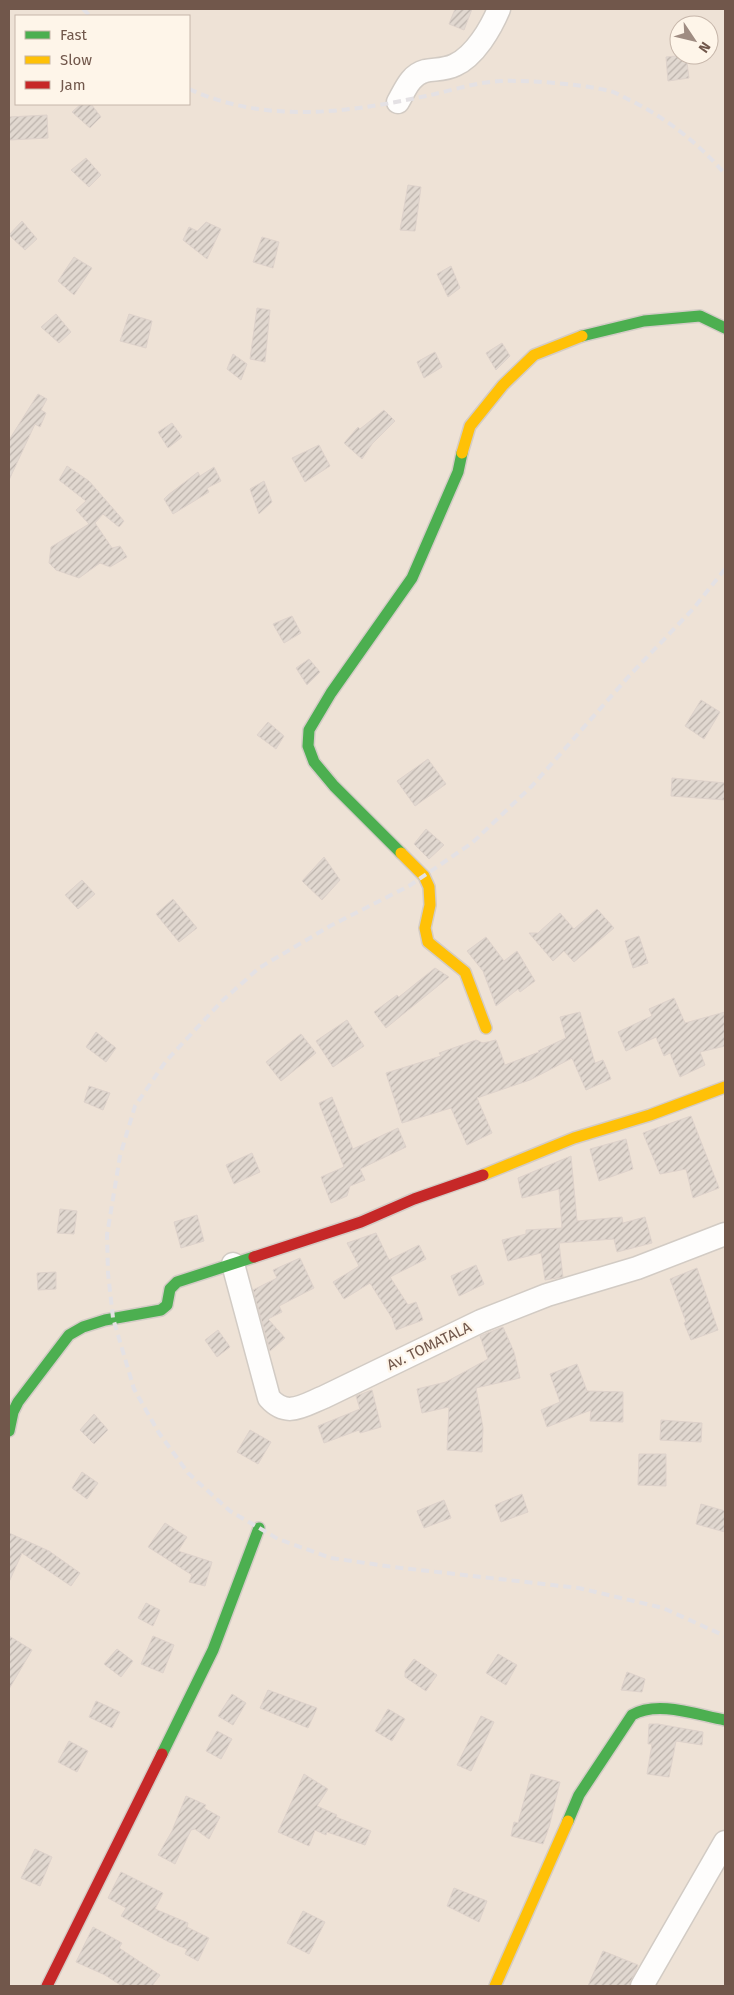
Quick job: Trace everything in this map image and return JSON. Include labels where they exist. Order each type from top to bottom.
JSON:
[{"type":"street","points":[[398,102],[409,81],[424,71],[448,68],[466,58],[480,41],[500,9]]},
{"type":"street","points":[[486,1028],[464,968],[428,942],[424,928],[432,905],[431,887],[424,876],[359,813],[314,762],[308,746],[310,730],[353,660],[412,578],[458,472],[470,426],[503,385],[534,355],[583,336],[644,321],[700,316],[725,328]]},
{"type":"street","points":[[9,1431],[14,1409],[56,1348],[75,1331],[95,1324],[161,1310],[167,1305],[170,1289],[177,1282],[361,1222],[414,1199],[473,1179],[574,1138],[650,1115],[725,1087]]},
{"type":"street","name":"Av. TOMATALA","points":[[233,1264],[269,1398],[277,1407],[285,1410],[324,1397],[489,1318],[547,1295],[638,1268],[725,1234]]},
{"type":"street","points":[[47,1986],[213,1650],[259,1528]]},
{"type":"street","points":[[495,1986],[557,1850],[579,1795],[632,1715],[642,1709],[659,1708],[725,1720]]},
{"type":"street","points":[[642,1986],[725,1842]]},
{"type":"shaded area","points":[[9,9],[725,9],[725,1986],[9,1986]]},
{"type":"building","points":[[455,9],[472,9],[464,30],[449,24]]},
{"type":"building","points":[[666,57],[669,57],[669,65],[687,65],[689,78],[668,81]]},
{"type":"building","points":[[80,105],[92,105],[101,117],[90,128],[72,112]]},
{"type":"building","points":[[47,115],[48,138],[9,140],[9,117]]},
{"type":"building","points":[[86,158],[101,175],[89,187],[71,170]]},
{"type":"building","points":[[408,185],[421,187],[415,231],[400,230]]},
{"type":"building","points":[[22,221],[37,239],[25,250],[9,235]]},
{"type":"building","points":[[206,222],[221,229],[207,259],[183,240],[189,227],[197,231]]},
{"type":"building","points":[[262,237],[279,242],[273,268],[253,262]]},
{"type":"building","points":[[74,257],[92,268],[74,295],[58,281]]},
{"type":"building","points":[[451,266],[460,288],[448,297],[437,274]]},
{"type":"building","points":[[257,308],[270,310],[265,362],[250,359]]},
{"type":"building","points":[[56,314],[71,332],[59,343],[41,327]]},
{"type":"building","points":[[129,314],[152,321],[146,348],[120,341]]},
{"type":"building","points":[[502,343],[510,356],[496,370],[486,353]]},
{"type":"building","points":[[435,352],[442,367],[424,378],[417,362]]},
{"type":"building","points":[[233,354],[247,364],[241,380],[227,369]]},
{"type":"building","points":[[38,394],[47,399],[41,410],[46,413],[40,427],[35,424],[9,480],[9,440]]},
{"type":"building","points":[[384,410],[395,421],[372,444],[362,459],[344,443],[358,427],[360,429]]},
{"type":"building","points":[[172,423],[182,437],[168,448],[158,432]]},
{"type":"building","points":[[319,445],[330,466],[305,482],[292,458]]},
{"type":"building","points":[[67,466],[89,481],[124,521],[119,527],[103,514],[95,523],[112,548],[120,546],[127,557],[110,567],[100,563],[79,578],[56,570],[49,563],[51,547],[89,524],[76,510],[86,501],[59,480]]},
{"type":"building","points":[[214,467],[221,481],[207,488],[209,492],[173,514],[164,499],[198,472],[200,476]]},
{"type":"building","points":[[264,481],[272,502],[259,514],[250,489]]},
{"type":"building","points":[[292,616],[301,633],[284,643],[273,624]]},
{"type":"building","points":[[309,659],[320,672],[307,685],[296,668]]},
{"type":"building","points":[[701,700],[720,712],[704,739],[685,726]]},
{"type":"building","points":[[268,722],[284,736],[276,749],[257,735]]},
{"type":"building","points":[[428,759],[446,784],[415,806],[397,781]]},
{"type":"building","points":[[672,778],[725,783],[725,800],[671,796]]},
{"type":"building","points":[[426,829],[444,845],[429,859],[414,844]]},
{"type":"building","points":[[324,857],[340,880],[322,900],[302,881]]},
{"type":"building","points":[[82,880],[95,894],[78,909],[65,895]]},
{"type":"building","points":[[173,899],[197,928],[179,942],[156,914]]},
{"type":"building","points":[[597,909],[614,928],[574,962],[564,951],[553,961],[529,933],[538,933],[560,913],[574,929]]},
{"type":"building","points":[[639,936],[648,963],[633,968],[625,941]]},
{"type":"building","points":[[486,937],[504,961],[517,951],[535,981],[520,992],[518,989],[496,1006],[483,971],[467,951]]},
{"type":"building","points":[[435,968],[449,977],[386,1028],[374,1012],[397,995],[399,997]]},
{"type":"building","points":[[674,998],[685,1023],[725,1012],[725,1046],[700,1052],[705,1065],[680,1077],[670,1053],[664,1056],[656,1037],[626,1051],[618,1032],[652,1016],[649,1009]]},
{"type":"building","points":[[580,1012],[595,1063],[603,1060],[611,1079],[586,1090],[572,1058],[530,1080],[477,1098],[492,1133],[467,1145],[451,1108],[402,1123],[386,1073],[441,1056],[439,1053],[476,1040],[483,1043],[496,1040],[505,1065],[539,1052],[566,1038],[560,1017]]},
{"type":"building","points":[[347,1020],[364,1046],[333,1067],[316,1041]]},
{"type":"building","points":[[96,1032],[116,1048],[106,1062],[86,1047]]},
{"type":"building","points":[[301,1034],[316,1053],[281,1081],[266,1062]]},
{"type":"building","points":[[89,1086],[110,1093],[103,1110],[84,1102]]},
{"type":"building","points":[[332,1097],[353,1149],[398,1128],[406,1147],[360,1169],[365,1180],[350,1186],[347,1196],[331,1203],[321,1177],[344,1167],[319,1103]]},
{"type":"building","points":[[691,1116],[719,1188],[693,1198],[686,1169],[660,1174],[643,1133]]},
{"type":"building","points":[[626,1139],[633,1169],[599,1181],[590,1149]]},
{"type":"building","points":[[252,1153],[260,1172],[234,1184],[226,1165]]},
{"type":"building","points":[[571,1156],[577,1221],[622,1217],[623,1223],[645,1217],[652,1243],[617,1252],[614,1239],[559,1243],[563,1277],[545,1280],[541,1253],[508,1261],[502,1240],[526,1234],[526,1230],[562,1228],[559,1189],[522,1198],[518,1178]]},
{"type":"building","points":[[60,1209],[77,1211],[74,1234],[57,1233]]},
{"type":"building","points":[[197,1215],[204,1241],[181,1248],[174,1222]]},
{"type":"building","points":[[376,1233],[389,1260],[419,1245],[426,1259],[390,1277],[408,1305],[416,1302],[423,1320],[396,1330],[392,1318],[370,1283],[344,1299],[333,1282],[359,1266],[347,1243]]},
{"type":"building","points":[[300,1258],[314,1288],[279,1306],[282,1312],[268,1319],[285,1338],[270,1351],[253,1290],[277,1278],[273,1270]]},
{"type":"building","points":[[476,1265],[484,1284],[459,1296],[451,1276]]},
{"type":"building","points":[[697,1268],[718,1330],[691,1340],[670,1279]]},
{"type":"building","points":[[56,1272],[56,1289],[38,1290],[37,1273]]},
{"type":"building","points":[[503,1327],[514,1352],[520,1378],[476,1388],[483,1428],[482,1452],[447,1450],[449,1407],[422,1413],[417,1389],[446,1382],[488,1359],[480,1336]]},
{"type":"building","points":[[218,1330],[230,1347],[217,1357],[205,1340]]},
{"type":"building","points":[[577,1364],[587,1391],[623,1392],[623,1422],[590,1421],[591,1410],[547,1427],[541,1410],[560,1402],[550,1374]]},
{"type":"building","points":[[372,1390],[381,1427],[360,1433],[359,1430],[324,1443],[318,1426],[360,1409],[356,1396]]},
{"type":"building","points":[[94,1414],[108,1430],[94,1444],[80,1430]]},
{"type":"building","points":[[661,1420],[702,1423],[701,1442],[660,1440]]},
{"type":"building","points":[[250,1430],[271,1442],[258,1464],[237,1452]]},
{"type":"building","points":[[639,1454],[666,1454],[666,1486],[638,1485]]},
{"type":"building","points":[[82,1472],[98,1483],[87,1499],[72,1488]]},
{"type":"building","points":[[522,1494],[528,1512],[501,1522],[495,1505]]},
{"type":"building","points":[[444,1500],[451,1518],[424,1528],[417,1511]]},
{"type":"building","points":[[701,1504],[725,1511],[725,1532],[696,1524]]},
{"type":"building","points":[[165,1523],[187,1537],[178,1551],[212,1562],[205,1586],[189,1582],[192,1575],[148,1547]]},
{"type":"building","points":[[9,1533],[49,1551],[80,1573],[71,1586],[22,1553],[9,1582]]},
{"type":"building","points":[[146,1603],[160,1610],[153,1626],[138,1618]]},
{"type":"building","points":[[9,1636],[32,1650],[9,1689]]},
{"type":"building","points":[[153,1636],[174,1645],[163,1673],[141,1664]]},
{"type":"building","points":[[117,1649],[133,1661],[121,1677],[104,1664]]},
{"type":"building","points":[[498,1654],[517,1665],[506,1685],[486,1673]]},
{"type":"building","points":[[414,1659],[437,1675],[426,1691],[405,1677],[405,1671]]},
{"type":"building","points":[[627,1672],[645,1679],[642,1692],[621,1690]]},
{"type":"building","points":[[268,1690],[317,1708],[308,1728],[260,1708]]},
{"type":"building","points":[[232,1694],[246,1703],[233,1725],[218,1716]]},
{"type":"building","points":[[96,1701],[120,1712],[112,1728],[89,1717]]},
{"type":"building","points":[[388,1709],[405,1719],[392,1741],[375,1731]]},
{"type":"building","points":[[481,1716],[494,1722],[471,1771],[457,1765]]},
{"type":"building","points":[[649,1724],[703,1732],[702,1745],[676,1741],[669,1777],[647,1774],[652,1744],[648,1744]]},
{"type":"building","points":[[217,1731],[232,1739],[221,1759],[206,1751]]},
{"type":"building","points":[[69,1741],[88,1751],[77,1772],[58,1762]]},
{"type":"building","points":[[304,1774],[328,1789],[317,1806],[337,1815],[336,1817],[371,1831],[365,1845],[327,1832],[326,1835],[315,1830],[309,1846],[278,1832]]},
{"type":"building","points":[[531,1774],[560,1782],[543,1844],[511,1836],[514,1822],[518,1823]]},
{"type":"building","points":[[186,1796],[206,1805],[204,1808],[220,1817],[209,1839],[195,1829],[191,1830],[175,1864],[158,1855],[172,1831]]},
{"type":"building","points":[[35,1849],[52,1857],[40,1886],[21,1878]]},
{"type":"building","points":[[121,1872],[163,1893],[155,1909],[188,1923],[187,1927],[209,1938],[198,1961],[185,1954],[187,1949],[169,1942],[121,1916],[126,1908],[108,1898]]},
{"type":"building","points":[[454,1888],[487,1901],[479,1922],[447,1906]]},
{"type":"building","points":[[303,1911],[325,1922],[309,1954],[287,1943]]},
{"type":"building","points":[[93,1927],[122,1943],[119,1948],[160,1975],[152,1986],[122,1986],[105,1975],[76,1962]]},
{"type":"building","points":[[603,1951],[638,1965],[629,1986],[588,1986]]},
{"type":"railway","points":[[83,9],[89,15]]},
{"type":"railway","points":[[190,89],[218,100],[248,107],[306,112],[366,107],[501,81],[585,86],[616,93],[660,117],[694,143],[725,174]]},
{"type":"railway","points":[[725,569],[693,609],[629,676],[532,786],[472,843],[409,886],[330,926],[259,968],[222,1001],[166,1061],[135,1106],[120,1156],[107,1235],[108,1273],[113,1318],[134,1389],[159,1433],[188,1473],[230,1511],[278,1539],[331,1558],[579,1588],[663,1608],[725,1636]]},
{"type":"traffic: fast","points":[[582,336],[644,321],[700,316],[725,328]]},
{"type":"traffic: fast","points":[[401,853],[334,786],[314,762],[308,746],[309,730],[331,693],[412,578],[458,472],[462,453]]},
{"type":"traffic: fast","points":[[9,1431],[13,1412],[18,1402],[69,1335],[83,1327],[105,1320],[161,1310],[167,1305],[170,1289],[177,1282],[254,1257]]},
{"type":"traffic: fast","points":[[162,1754],[213,1650],[259,1528]]},
{"type":"traffic: fast","points":[[568,1821],[579,1795],[632,1715],[642,1711],[665,1709],[690,1712],[725,1720]]},
{"type":"traffic: slow","points":[[462,453],[470,426],[503,385],[534,355],[582,336]]},
{"type":"traffic: slow","points":[[401,853],[424,876],[429,887],[430,905],[425,928],[428,942],[465,972],[486,1028]]},
{"type":"traffic: slow","points":[[483,1175],[574,1138],[650,1115],[725,1087]]},
{"type":"traffic: slow","points":[[495,1986],[568,1821]]},
{"type":"traffic: jam","points":[[254,1257],[361,1222],[414,1199],[483,1175]]},
{"type":"traffic: jam","points":[[47,1986],[162,1754]]}]
